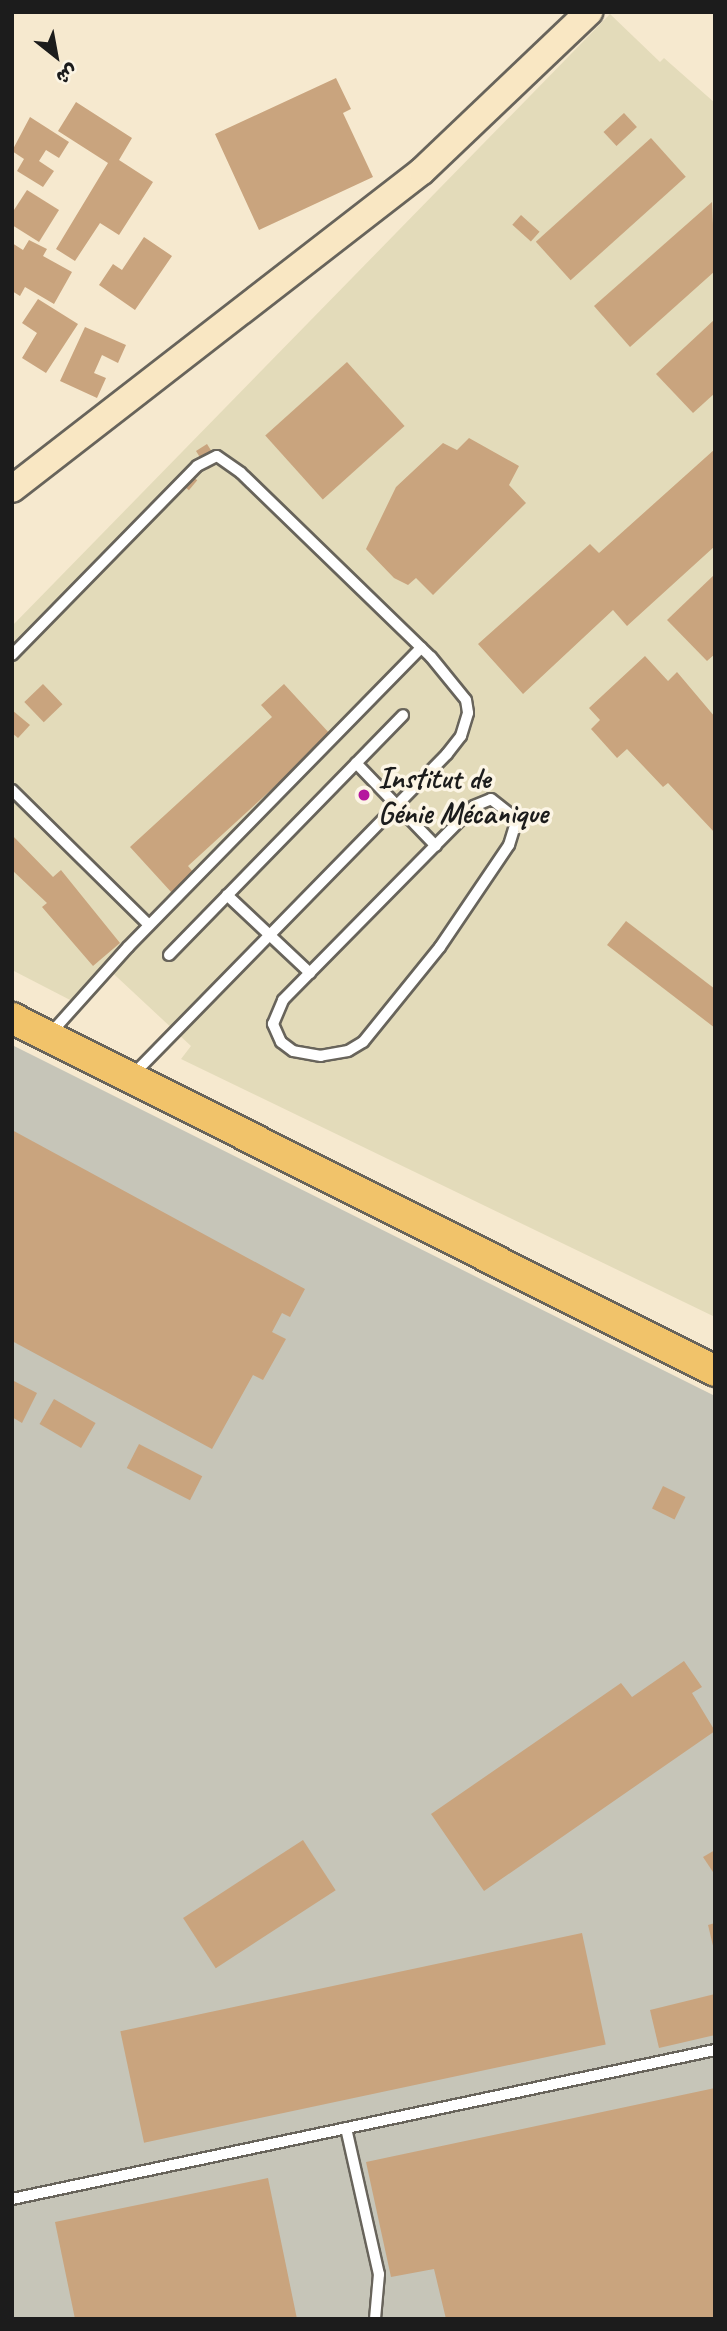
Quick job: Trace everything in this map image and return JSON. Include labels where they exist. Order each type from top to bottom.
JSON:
[{"type":"main road","points":[[12,1018],[715,1371]]},
{"type":"street","points":[[12,489],[422,172],[589,12]]},
{"type":"lane","points":[[12,655],[197,466],[217,456],[241,473],[421,648],[458,687],[468,713],[461,736],[447,754],[131,1078]]},
{"type":"lane","points":[[48,1036],[149,925],[421,648]]},
{"type":"lane","points":[[169,955],[403,715]]},
{"type":"lane","points":[[356,763],[436,846]]},
{"type":"lane","points":[[12,790],[149,925]]},
{"type":"lane","points":[[483,800],[503,806],[517,819],[509,845],[440,947],[363,1042],[348,1051],[321,1055],[293,1051],[281,1042],[274,1018],[283,1000],[436,846],[483,800]]},
{"type":"lane","points":[[227,895],[310,973]]},
{"type":"lane","points":[[12,2199],[715,2050]]},
{"type":"lane","points":[[346,2127],[379,2274],[375,2319]]},
{"type":"shaded area","name":"Institut de Génie Mécanique","points":[[610,14],[660,62],[664,58],[715,103],[715,1317],[181,1059],[191,1046],[103,964],[74,1002],[12,970],[12,626]]},
{"type":"shaded area","points":[[12,1045],[715,1396],[715,2319],[12,2319]]},
{"type":"building","points":[[336,78],[351,109],[343,113],[373,177],[259,230],[215,134]]},
{"type":"building","points":[[76,102],[132,138],[119,160],[153,182],[119,235],[100,223],[75,261],[56,249],[108,163],[58,131]]},
{"type":"building","points":[[624,113],[637,127],[616,146],[604,132]]},
{"type":"building","points":[[30,117],[69,142],[59,158],[46,150],[39,161],[54,171],[43,187],[17,171],[24,159],[12,151]]},
{"type":"building","points":[[651,138],[686,177],[571,280],[536,242]]},
{"type":"building","points":[[27,190],[59,210],[39,242],[12,225],[12,213]]},
{"type":"building","points":[[712,202],[715,271],[630,347],[594,306]]},
{"type":"building","points":[[521,215],[540,232],[531,241],[512,225]]},
{"type":"building","points":[[144,237],[172,256],[135,310],[99,285],[113,264],[122,270]]},
{"type":"building","points":[[29,240],[47,249],[43,256],[72,272],[54,304],[25,287],[20,296],[12,291],[12,243],[23,250]]},
{"type":"building","points":[[38,299],[78,324],[46,373],[22,358],[37,333],[22,323]]},
{"type":"building","points":[[715,319],[715,393],[693,413],[656,374]]},
{"type":"building","points":[[85,327],[126,345],[118,363],[102,355],[94,373],[106,378],[97,398],[60,381]]},
{"type":"building","points":[[347,362],[405,426],[323,500],[265,436]]},
{"type":"building","points":[[469,438],[519,466],[509,485],[526,503],[433,595],[416,578],[408,585],[394,578],[366,549],[396,487],[443,443],[457,450]]},
{"type":"building","points":[[207,444],[219,463],[208,470],[196,451]]},
{"type":"building","points":[[715,449],[715,546],[627,626],[613,610],[523,694],[478,644],[590,544],[599,553]]},
{"type":"building","points":[[185,470],[197,480],[189,490],[177,480]]},
{"type":"building","points":[[715,574],[715,654],[707,661],[667,620]]},
{"type":"building","points":[[645,656],[668,681],[677,672],[715,717],[715,833],[668,783],[663,787],[627,749],[617,758],[591,729],[600,720],[589,708]]},
{"type":"building","points":[[43,684],[62,704],[44,722],[24,702]]},
{"type":"building","points":[[284,684],[331,735],[188,866],[194,873],[172,893],[130,847],[272,717],[261,705]]},
{"type":"building","points":[[12,710],[30,725],[18,738],[12,733]]},
{"type":"building","points":[[12,835],[53,877],[61,870],[120,943],[93,966],[42,907],[47,903],[12,870]]},
{"type":"building","points":[[626,921],[715,989],[715,1028],[607,945]]},
{"type":"building","points":[[12,1130],[305,1289],[290,1317],[282,1313],[272,1332],[286,1339],[263,1380],[253,1375],[212,1449],[12,1341]]},
{"type":"building","points":[[12,1380],[37,1393],[22,1423],[12,1417]]},
{"type":"building","points":[[54,1399],[96,1423],[81,1448],[40,1424]]},
{"type":"building","points":[[139,1444],[202,1476],[190,1500],[127,1468]]},
{"type":"building","points":[[663,1486],[685,1497],[675,1519],[652,1508]]},
{"type":"building","points":[[684,1661],[702,1687],[692,1693],[715,1731],[484,1891],[431,1814],[621,1683],[632,1697]]},
{"type":"building","points":[[303,1840],[336,1890],[216,1968],[183,1918]]},
{"type":"building","points":[[715,1850],[715,1875],[703,1857]]},
{"type":"building","points":[[715,1923],[715,1950],[714,1950],[708,1925]]},
{"type":"building","points":[[582,1933],[606,2045],[144,2143],[120,2031]]},
{"type":"building","points":[[715,1994],[715,2035],[659,2048],[650,2010]]},
{"type":"building","points":[[715,2088],[715,2319],[446,2319],[434,2269],[391,2277],[366,2162]]},
{"type":"building","points":[[268,2178],[297,2319],[75,2319],[55,2222]]},
{"type":"place","name":"Institut de Génie Mécanique","points":[[364,795]]}]
